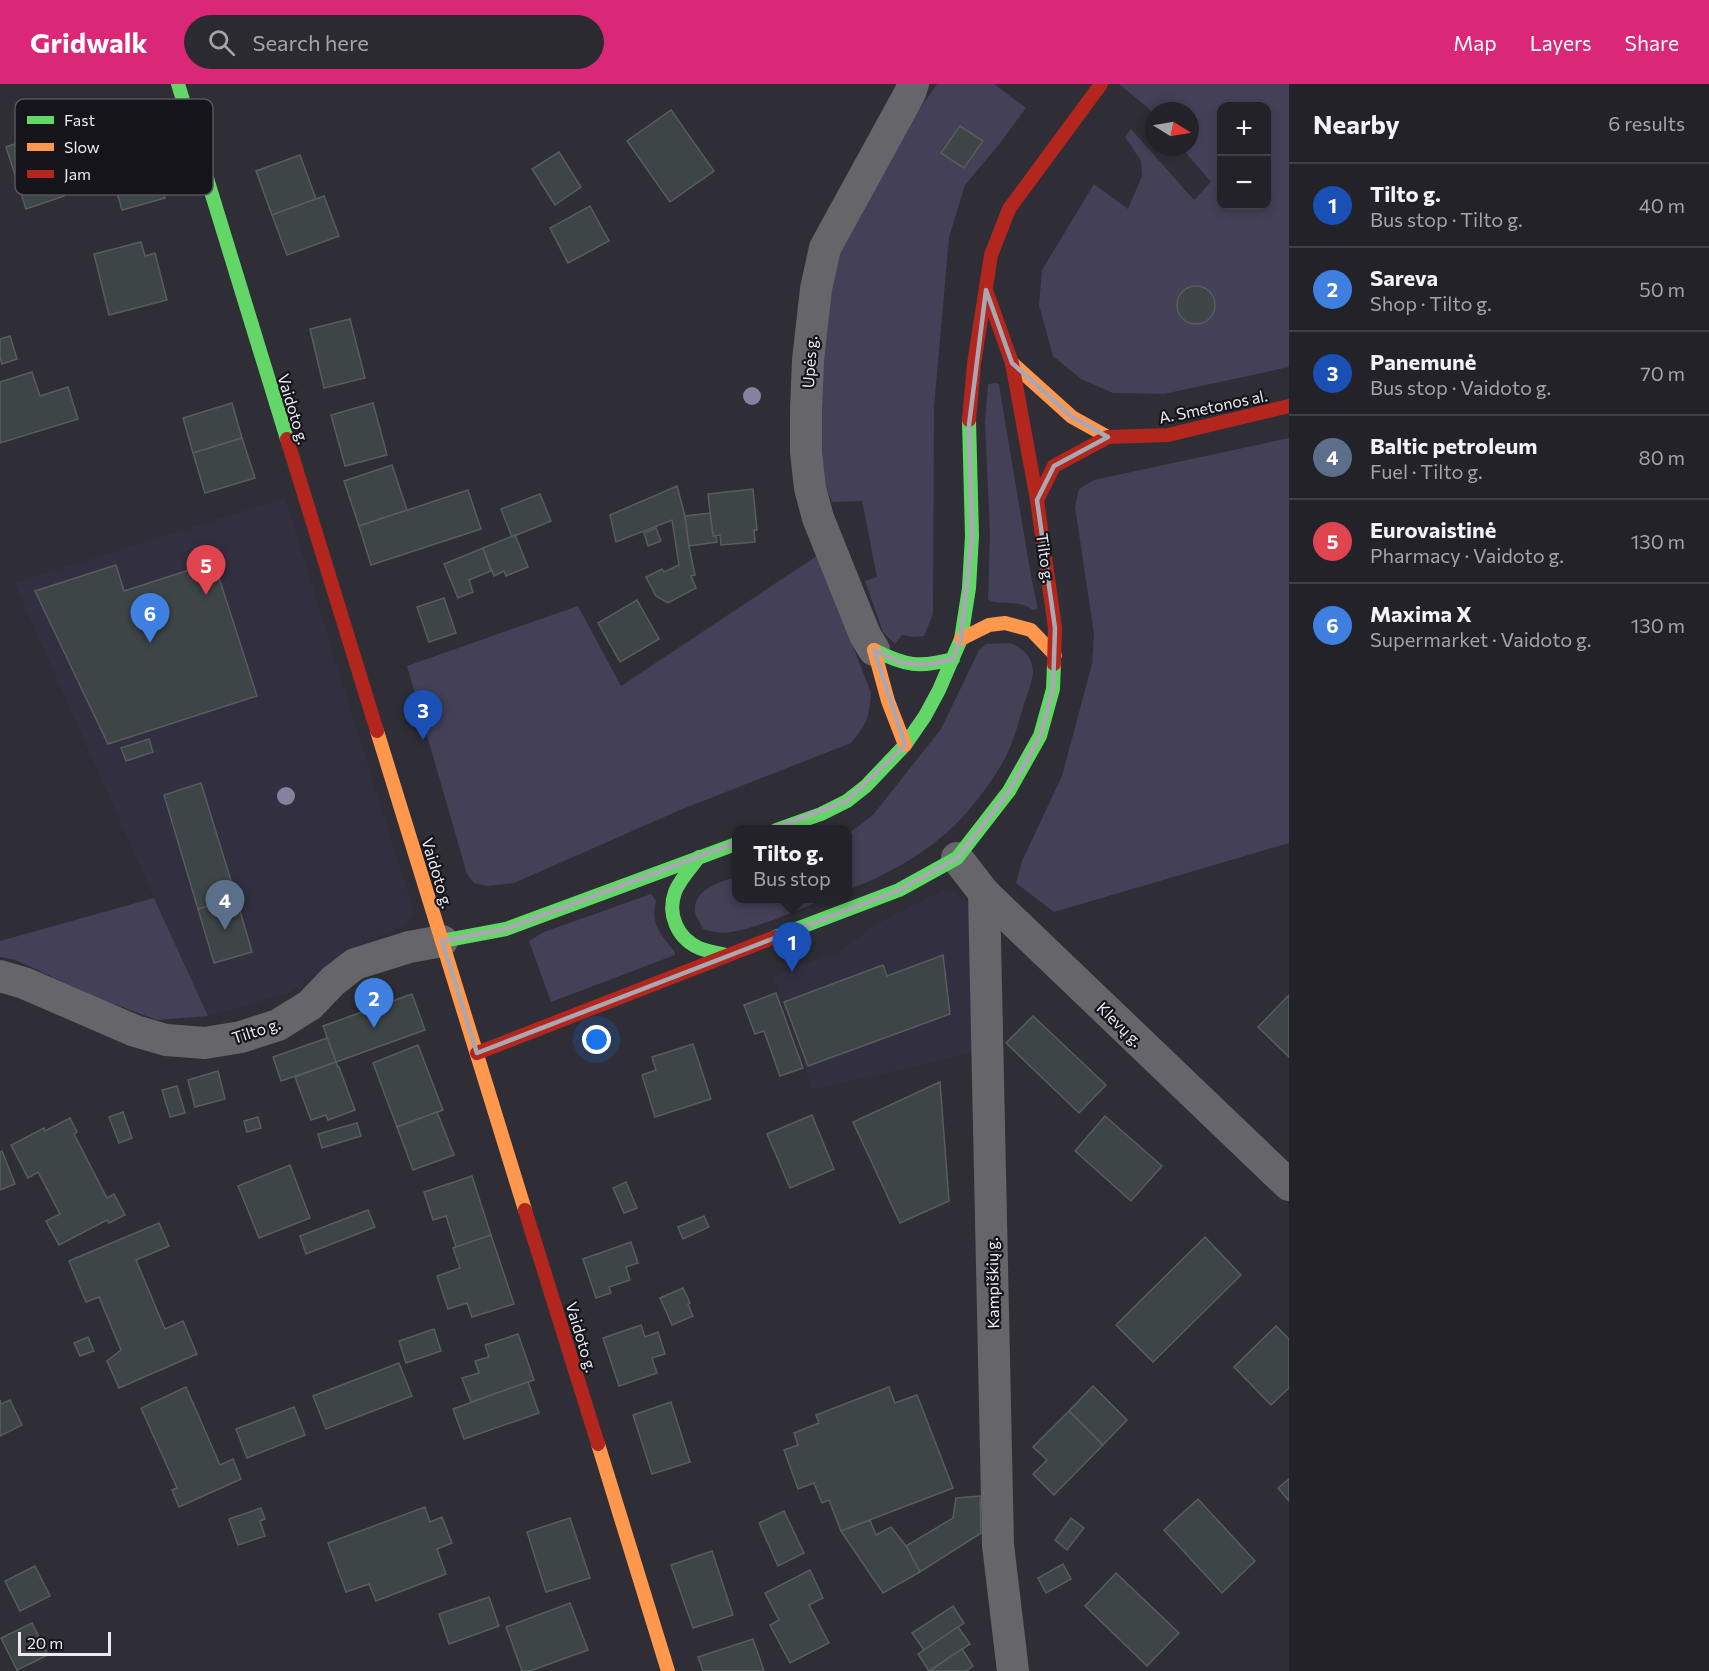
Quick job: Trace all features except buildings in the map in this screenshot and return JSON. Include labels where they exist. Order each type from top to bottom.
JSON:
[{"type":"main road","name":"Vaidoto g.","points":[[178,84],[183,99]]},
{"type":"main road","points":[[790,825],[821,814],[847,801],[884,769],[905,745],[934,698],[953,659],[961,639],[969,588],[972,536],[969,425],[974,364],[991,255],[1009,209],[1101,84]]},
{"type":"main road","name":"Vaidoto g.","points":[[212,195],[668,1671]]},
{"type":"main road","name":"Tilto g.","points":[[477,1053],[899,890],[957,858],[1009,791],[1040,736],[1053,689],[1055,628],[1037,500],[1012,363],[986,290]]},
{"type":"main road","points":[[1012,363],[1072,417],[1108,437]]},
{"type":"main road","name":"A. Smetonos al.","points":[[1037,500],[1054,466],[1108,437],[1168,435],[1289,406]]},
{"type":"main road","points":[[961,639],[989,625],[1005,624],[1031,630],[1055,655]]},
{"type":"main road","points":[[874,650],[910,664],[924,665],[953,659]]},
{"type":"main road","points":[[874,650],[888,701],[905,745]]},
{"type":"main road","name":"Tilto g.","points":[[442,941],[506,929],[732,845]]},
{"type":"main road","points":[[699,857],[675,891],[672,911],[675,925],[682,935],[696,946],[726,955]]},
{"type":"street","name":"Upės g.","points":[[874,650],[865,634],[818,518],[810,488],[806,452],[808,360],[816,289],[825,248],[913,84]]},
{"type":"street","name":"Klevų g.","points":[[957,858],[984,893],[1289,1185]]},
{"type":"street","name":"Kampiškių g.","points":[[984,893],[998,1545],[1013,1671]]},
{"type":"street","name":"Tilto g.","points":[[0,976],[24,983],[135,1031],[166,1040],[205,1043],[241,1037],[278,1025],[310,1005],[333,981],[355,964],[409,947],[442,941]]},
{"type":"highlighted area","points":[[986,290],[1012,363],[1072,417],[1108,437],[1054,466],[1037,500],[1055,628],[1053,689],[1040,736],[1009,791],[957,858],[899,890],[477,1053],[442,941],[506,929],[847,801],[905,745],[874,650],[900,662],[924,665],[953,659],[961,639],[972,536],[969,425]]},
{"type":"shaded area","points":[[937,84],[994,84],[1026,108],[965,185],[949,237],[934,407],[933,614],[924,636],[902,635],[895,644],[883,632],[865,581],[877,577],[862,501],[832,502],[818,466],[815,426],[829,296],[840,251],[882,164]]},
{"type":"shaded area","points":[[1119,84],[1289,84],[1289,367],[1164,394],[1113,393],[1081,379],[1053,356],[1039,305],[1042,270],[1094,184],[1128,209],[1142,176],[1141,161],[1125,137],[1131,129],[1145,145],[1145,156],[1155,156],[1194,200],[1211,182],[1189,156],[1199,156],[1199,102],[1145,102],[1145,105]]},
{"type":"shaded area","points":[[997,383],[1037,605],[1037,609],[1033,610],[1021,604],[988,599],[990,534],[985,423],[988,384]]},
{"type":"shaded area","points":[[1289,438],[1289,843],[1054,912],[1016,883],[1022,861],[1062,776],[1092,664],[1094,634],[1075,507],[1079,489],[1094,480]]},
{"type":"shaded area","points":[[285,498],[412,906],[412,916],[404,926],[345,951],[292,992],[208,1016],[14,583]]},
{"type":"shaded area","points":[[818,555],[871,693],[866,720],[851,743],[680,810],[514,883],[487,886],[474,883],[467,874],[407,666],[578,606],[621,686]]},
{"type":"shaded area","points":[[1010,643],[1022,649],[1028,656],[1033,669],[1013,740],[1004,761],[978,799],[945,834],[892,870],[852,888],[852,831],[873,815],[941,729],[979,650],[986,644]]},
{"type":"shaded area","points":[[732,878],[732,903],[815,903],[743,930],[724,933],[703,929],[695,912],[698,898],[703,892]]},
{"type":"shaded area","points":[[943,890],[954,893],[969,902],[974,921],[972,1053],[813,1090],[773,976],[840,951],[887,918]]},
{"type":"shaded area","points":[[651,894],[656,901],[654,916],[658,928],[675,955],[551,1002],[529,941],[544,932]]},
{"type":"shaded area","points":[[154,898],[208,1016],[157,1020],[93,996],[16,960],[0,957],[0,941]]},
{"type":"traffic: fast","points":[[178,84],[183,99]]},
{"type":"traffic: fast","points":[[212,195],[287,439]]},
{"type":"traffic: fast","points":[[790,825],[821,814],[847,801],[866,786],[905,745],[939,690],[961,639],[969,588],[972,536],[969,420]]},
{"type":"traffic: fast","points":[[874,650],[913,664],[931,664],[953,659]]},
{"type":"traffic: fast","points":[[775,937],[899,890],[957,858],[1009,791],[1040,736],[1053,689],[1054,664]]},
{"type":"traffic: fast","points":[[442,941],[506,929],[732,845]]},
{"type":"traffic: fast","points":[[699,857],[675,892],[673,917],[680,932],[691,944],[726,955]]},
{"type":"traffic: slow","points":[[1012,363],[1072,417],[1108,437]]},
{"type":"traffic: slow","points":[[961,639],[989,625],[1005,623],[1031,630],[1055,655]]},
{"type":"traffic: slow","points":[[874,650],[888,701],[905,745]]},
{"type":"traffic: slow","points":[[377,731],[525,1210]]},
{"type":"traffic: slow","points":[[598,1444],[668,1671]]},
{"type":"traffic: jam","points":[[969,420],[974,364],[991,255],[1009,209],[1101,84]]},
{"type":"traffic: jam","points":[[986,290],[1012,363],[1037,500],[1055,628],[1054,664]]},
{"type":"traffic: jam","points":[[1037,500],[1054,466],[1108,437],[1168,435],[1289,406]]},
{"type":"traffic: jam","points":[[287,439],[377,731]]},
{"type":"traffic: jam","points":[[477,1053],[775,937]]},
{"type":"traffic: jam","points":[[525,1210],[598,1444]]},
{"type":"place","name":"Eurovaistinė","points":[[206,595]]},
{"type":"place","name":"Maxima X","points":[[150,643]]},
{"type":"place","name":"Panemunė","points":[[423,740]]},
{"type":"place","name":"Baltic petroleum","points":[[225,930]]},
{"type":"place","name":"Tilto g.","points":[[792,972]]},
{"type":"place","name":"Sareva","points":[[374,1028]]}]
